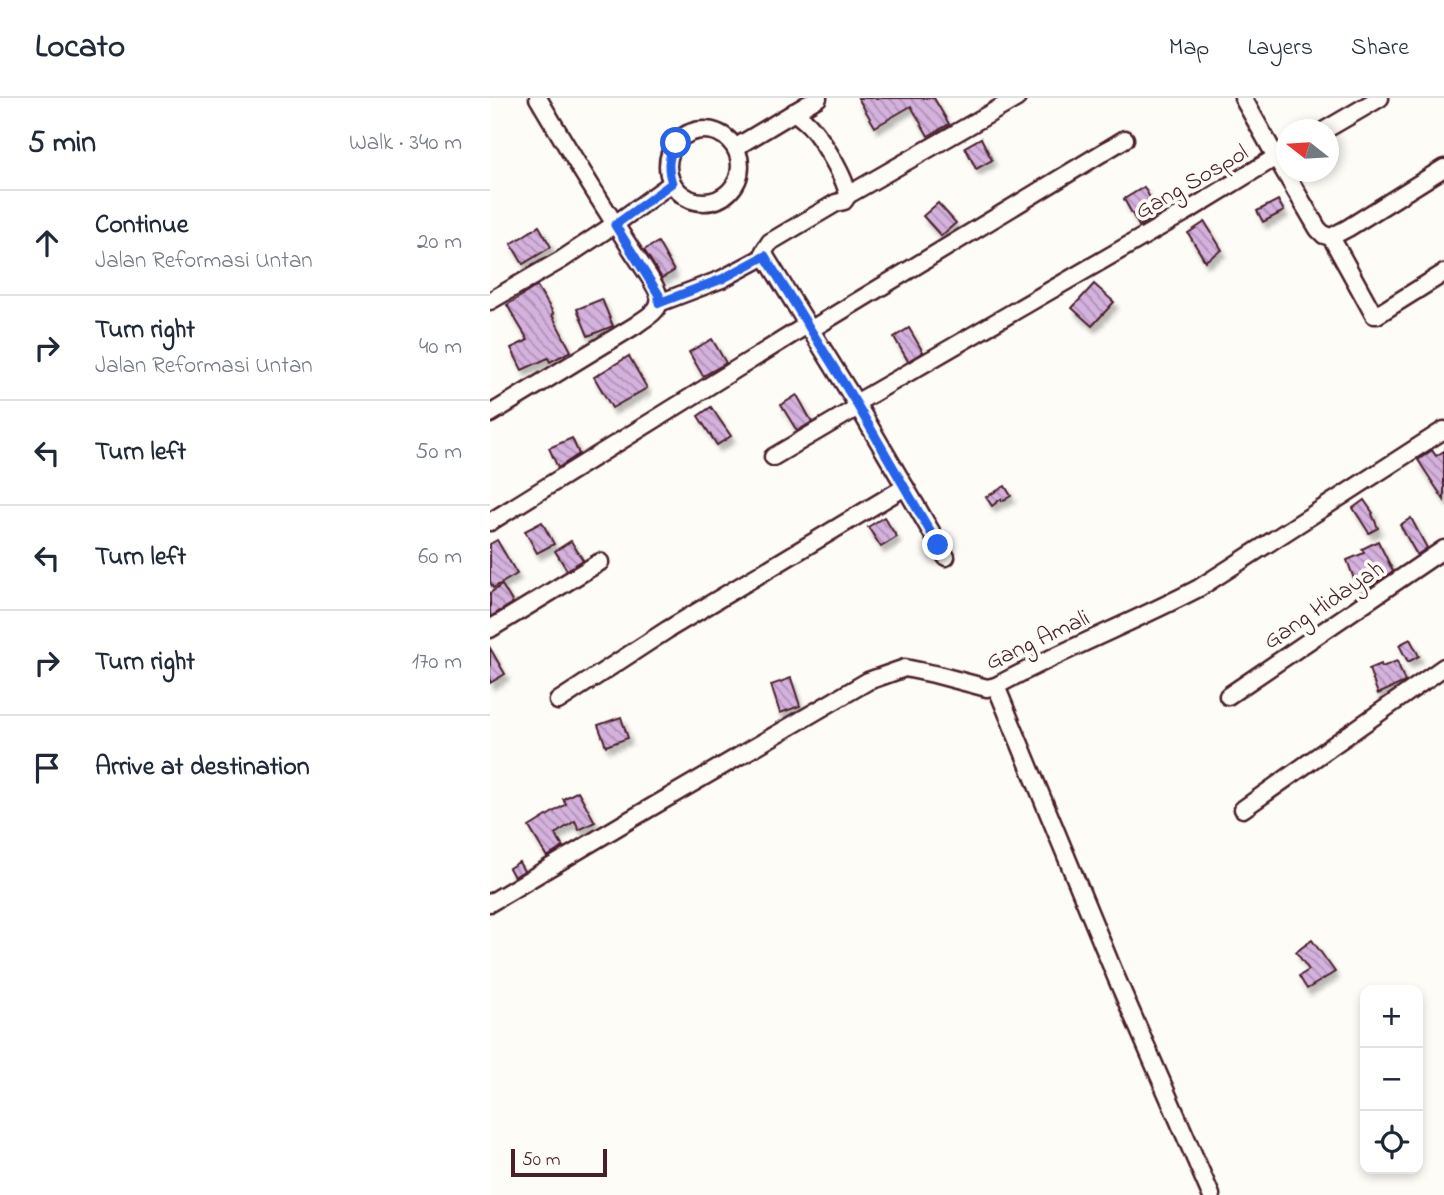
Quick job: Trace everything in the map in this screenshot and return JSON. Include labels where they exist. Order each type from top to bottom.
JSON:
[{"type":"street","points":[[490,414],[636,324],[655,310],[659,303],[659,295],[538,98]]},
{"type":"street","points":[[736,147],[818,98]]},
{"type":"street","points":[[946,557],[764,251],[770,242],[1017,98]]},
{"type":"street","name":"Gang Sospol","points":[[1243,98],[1276,147]]},
{"type":"street","points":[[1339,122],[1380,98]]},
{"type":"street","points":[[794,112],[811,127],[825,148],[847,185],[848,195]]},
{"type":"street","points":[[700,129],[714,130],[726,136],[736,147],[741,161],[740,175],[734,188],[722,198],[708,203],[694,201],[681,194],[672,183],[668,169],[669,155],[676,143],[687,134],[700,129]]},
{"type":"street","points":[[490,522],[1125,139]]},
{"type":"street","name":"Gang Sospol","points":[[773,457],[1276,157]]},
{"type":"street","points":[[1295,182],[1318,229],[1331,237],[1444,168]]},
{"type":"street","points":[[490,301],[615,225],[672,183]]},
{"type":"street","points":[[1331,237],[1374,315],[1444,273]]},
{"type":"street","points":[[659,303],[722,279],[765,256]]},
{"type":"street","name":"Gang Amali","points":[[490,904],[868,681],[905,668],[987,688],[996,686],[1158,610],[1199,588],[1444,430]]},
{"type":"street","points":[[558,701],[667,630],[905,487]]},
{"type":"street","name":"Gang Hidayah","points":[[1228,696],[1444,549]]},
{"type":"street","points":[[490,629],[600,562]]},
{"type":"street","points":[[1243,809],[1444,667]]},
{"type":"street","points":[[996,686],[1116,977],[1211,1195]]},
{"type":"building","points":[[858,98],[934,98],[949,124],[928,136],[911,106],[875,127]]},
{"type":"building","points":[[981,138],[992,160],[976,169],[965,147]]},
{"type":"building","points":[[1144,187],[1159,214],[1139,226],[1124,199]]},
{"type":"building","points":[[1278,200],[1284,211],[1263,222],[1257,211]]},
{"type":"building","points":[[938,203],[956,223],[941,236],[923,216]]},
{"type":"building","points":[[1205,222],[1222,250],[1205,261],[1188,233]]},
{"type":"building","points":[[539,226],[551,247],[523,264],[511,244]]},
{"type":"building","points":[[658,242],[674,271],[662,278],[644,250]]},
{"type":"building","points":[[1094,284],[1114,302],[1092,326],[1072,308]]},
{"type":"building","points":[[537,286],[571,351],[550,362],[548,358],[522,370],[511,348],[528,340],[507,305]]},
{"type":"building","points":[[602,299],[613,326],[588,336],[577,309]]},
{"type":"building","points":[[909,328],[923,352],[908,361],[894,337]]},
{"type":"building","points":[[712,339],[726,363],[703,376],[689,352]]},
{"type":"building","points":[[629,356],[647,388],[612,408],[594,377]]},
{"type":"building","points":[[797,395],[812,422],[797,431],[781,405]]},
{"type":"building","points":[[711,407],[731,436],[717,445],[698,416]]},
{"type":"building","points":[[572,438],[579,454],[558,468],[549,448]]},
{"type":"building","points":[[1432,450],[1436,456],[1444,451],[1444,500],[1418,460]]},
{"type":"building","points":[[1005,486],[1011,496],[992,506],[986,497]]},
{"type":"building","points":[[1364,500],[1373,513],[1378,528],[1369,533],[1353,508]]},
{"type":"building","points":[[884,517],[897,537],[881,547],[868,527]]},
{"type":"building","points":[[1411,518],[1427,548],[1417,555],[1400,525]]},
{"type":"building","points":[[542,522],[554,544],[537,553],[525,531]]},
{"type":"building","points":[[497,540],[517,574],[493,588],[490,582],[490,544]]},
{"type":"building","points":[[571,541],[583,560],[567,570],[555,551]]},
{"type":"building","points":[[1378,541],[1393,571],[1378,581],[1377,579],[1357,587],[1347,560],[1364,553],[1362,549]]},
{"type":"building","points":[[502,585],[513,603],[490,617],[490,593]]},
{"type":"building","points":[[1410,639],[1419,656],[1408,662],[1399,645]]},
{"type":"building","points":[[490,648],[505,674],[490,683]]},
{"type":"building","points":[[1397,661],[1405,682],[1378,694],[1369,669]]},
{"type":"building","points":[[791,678],[800,706],[780,713],[771,685]]},
{"type":"building","points":[[621,717],[628,738],[606,746],[598,725]]},
{"type":"building","points":[[578,791],[595,822],[579,830],[575,821],[555,834],[563,847],[547,857],[529,827],[566,804],[563,799]]},
{"type":"building","points":[[519,862],[524,871],[514,877],[509,868]]},
{"type":"building","points":[[1312,940],[1335,972],[1307,989],[1299,976],[1309,970],[1296,952]]},
{"type":"route","points":[[676,143],[669,155],[668,169],[672,183],[615,225],[645,270],[659,295],[659,303],[722,279],[765,256],[856,403],[938,545]]}]
